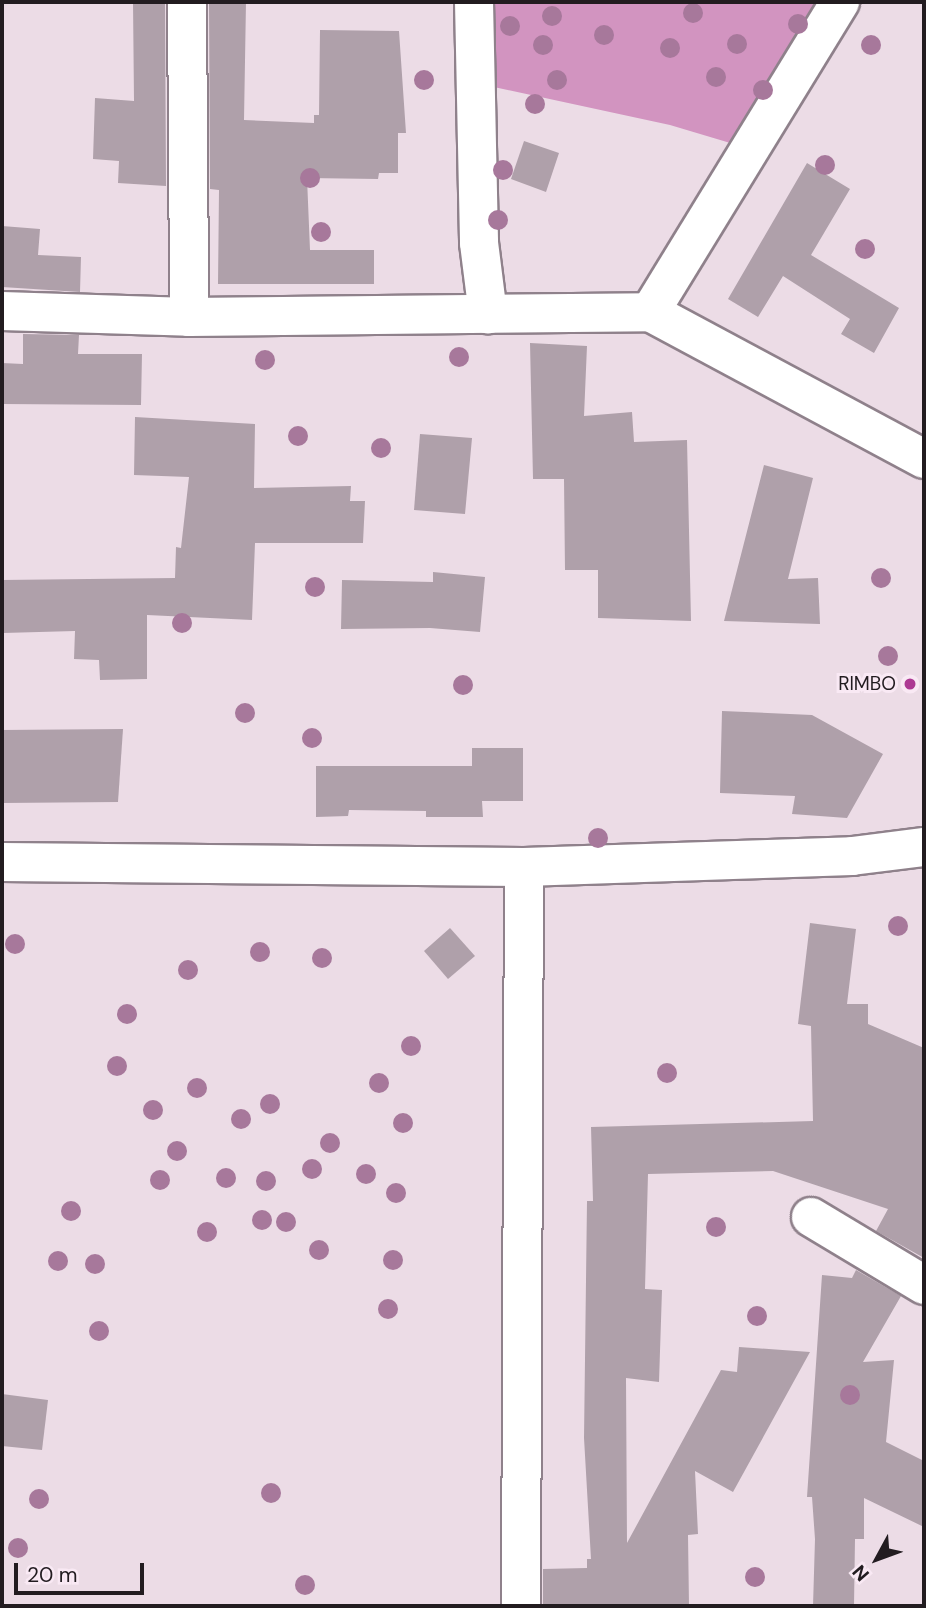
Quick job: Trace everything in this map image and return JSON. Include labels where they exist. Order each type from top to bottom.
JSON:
[{"type":"street","points":[[187,2],[189,317]]},
{"type":"street","points":[[474,2],[479,243],[488,314]]},
{"type":"street","points":[[650,312],[840,2]]},
{"type":"street","points":[[2,311],[189,317],[650,312],[924,459]]},
{"type":"street","points":[[2,862],[524,867],[852,856],[924,847]]},
{"type":"street","points":[[521,1606],[524,867]]},
{"type":"street","points":[[811,1217],[924,1285]]},
{"type":"shaded area","points":[[469,2],[840,2],[747,148],[670,125],[466,81]]},
{"type":"building","points":[[133,2],[165,2],[166,186],[118,183],[119,161],[93,159],[95,98],[134,101]]},
{"type":"building","points":[[209,2],[246,2],[244,120],[314,123],[314,115],[319,115],[320,30],[399,31],[406,133],[398,133],[398,173],[379,173],[378,179],[307,178],[310,250],[374,250],[374,284],[218,284],[219,190],[210,189]]},
{"type":"building","points":[[524,141],[559,153],[546,192],[511,179]]},
{"type":"building","points":[[807,163],[850,189],[811,255],[899,308],[874,353],[841,334],[850,319],[783,276],[758,317],[728,299]]},
{"type":"building","points":[[2,226],[40,229],[38,255],[81,257],[80,292],[2,287]]},
{"type":"building","points":[[23,334],[79,335],[78,354],[142,354],[141,405],[2,404],[2,363],[23,364]]},
{"type":"building","points":[[530,343],[587,346],[584,416],[632,412],[634,442],[687,440],[691,621],[598,618],[598,570],[565,570],[564,479],[533,479]]},
{"type":"building","points":[[135,417],[255,424],[254,488],[351,486],[350,501],[365,501],[363,543],[255,543],[252,620],[147,615],[147,679],[100,680],[99,660],[74,659],[75,631],[3,633],[2,580],[175,578],[176,547],[181,548],[189,477],[134,475]]},
{"type":"building","points":[[420,434],[472,438],[465,514],[414,510]]},
{"type":"building","points":[[764,465],[813,478],[788,579],[818,578],[820,624],[724,621]]},
{"type":"building","points":[[433,572],[485,577],[480,632],[430,628],[341,629],[342,580],[433,582]]},
{"type":"building","points":[[722,711],[812,715],[883,754],[847,818],[792,814],[795,796],[720,793]]},
{"type":"building","points":[[123,729],[118,802],[2,803],[2,730]]},
{"type":"building","points":[[472,748],[523,748],[523,801],[482,801],[483,817],[426,817],[426,811],[349,810],[348,816],[316,817],[316,766],[472,766]]},
{"type":"building","points":[[810,923],[856,929],[847,1004],[868,1004],[868,1024],[924,1048],[924,1258],[876,1231],[888,1209],[773,1171],[648,1174],[645,1289],[662,1290],[659,1382],[626,1378],[627,1543],[721,1370],[737,1372],[739,1347],[810,1352],[733,1492],[695,1471],[698,1534],[688,1535],[689,1606],[543,1606],[543,1569],[587,1568],[587,1559],[591,1559],[584,1438],[587,1201],[593,1201],[591,1127],[813,1121],[811,1026],[798,1024]]},
{"type":"building","points":[[450,928],[475,956],[448,979],[424,951]]},
{"type":"building","points":[[856,1270],[901,1296],[863,1362],[894,1360],[886,1442],[924,1461],[924,1527],[864,1498],[864,1539],[855,1539],[854,1606],[813,1606],[815,1539],[812,1497],[807,1497],[822,1275],[852,1278]]},
{"type":"building","points":[[2,1394],[48,1400],[42,1450],[2,1446]]},
{"type":"place","name":"RIMBO","points":[[910,684]]}]
